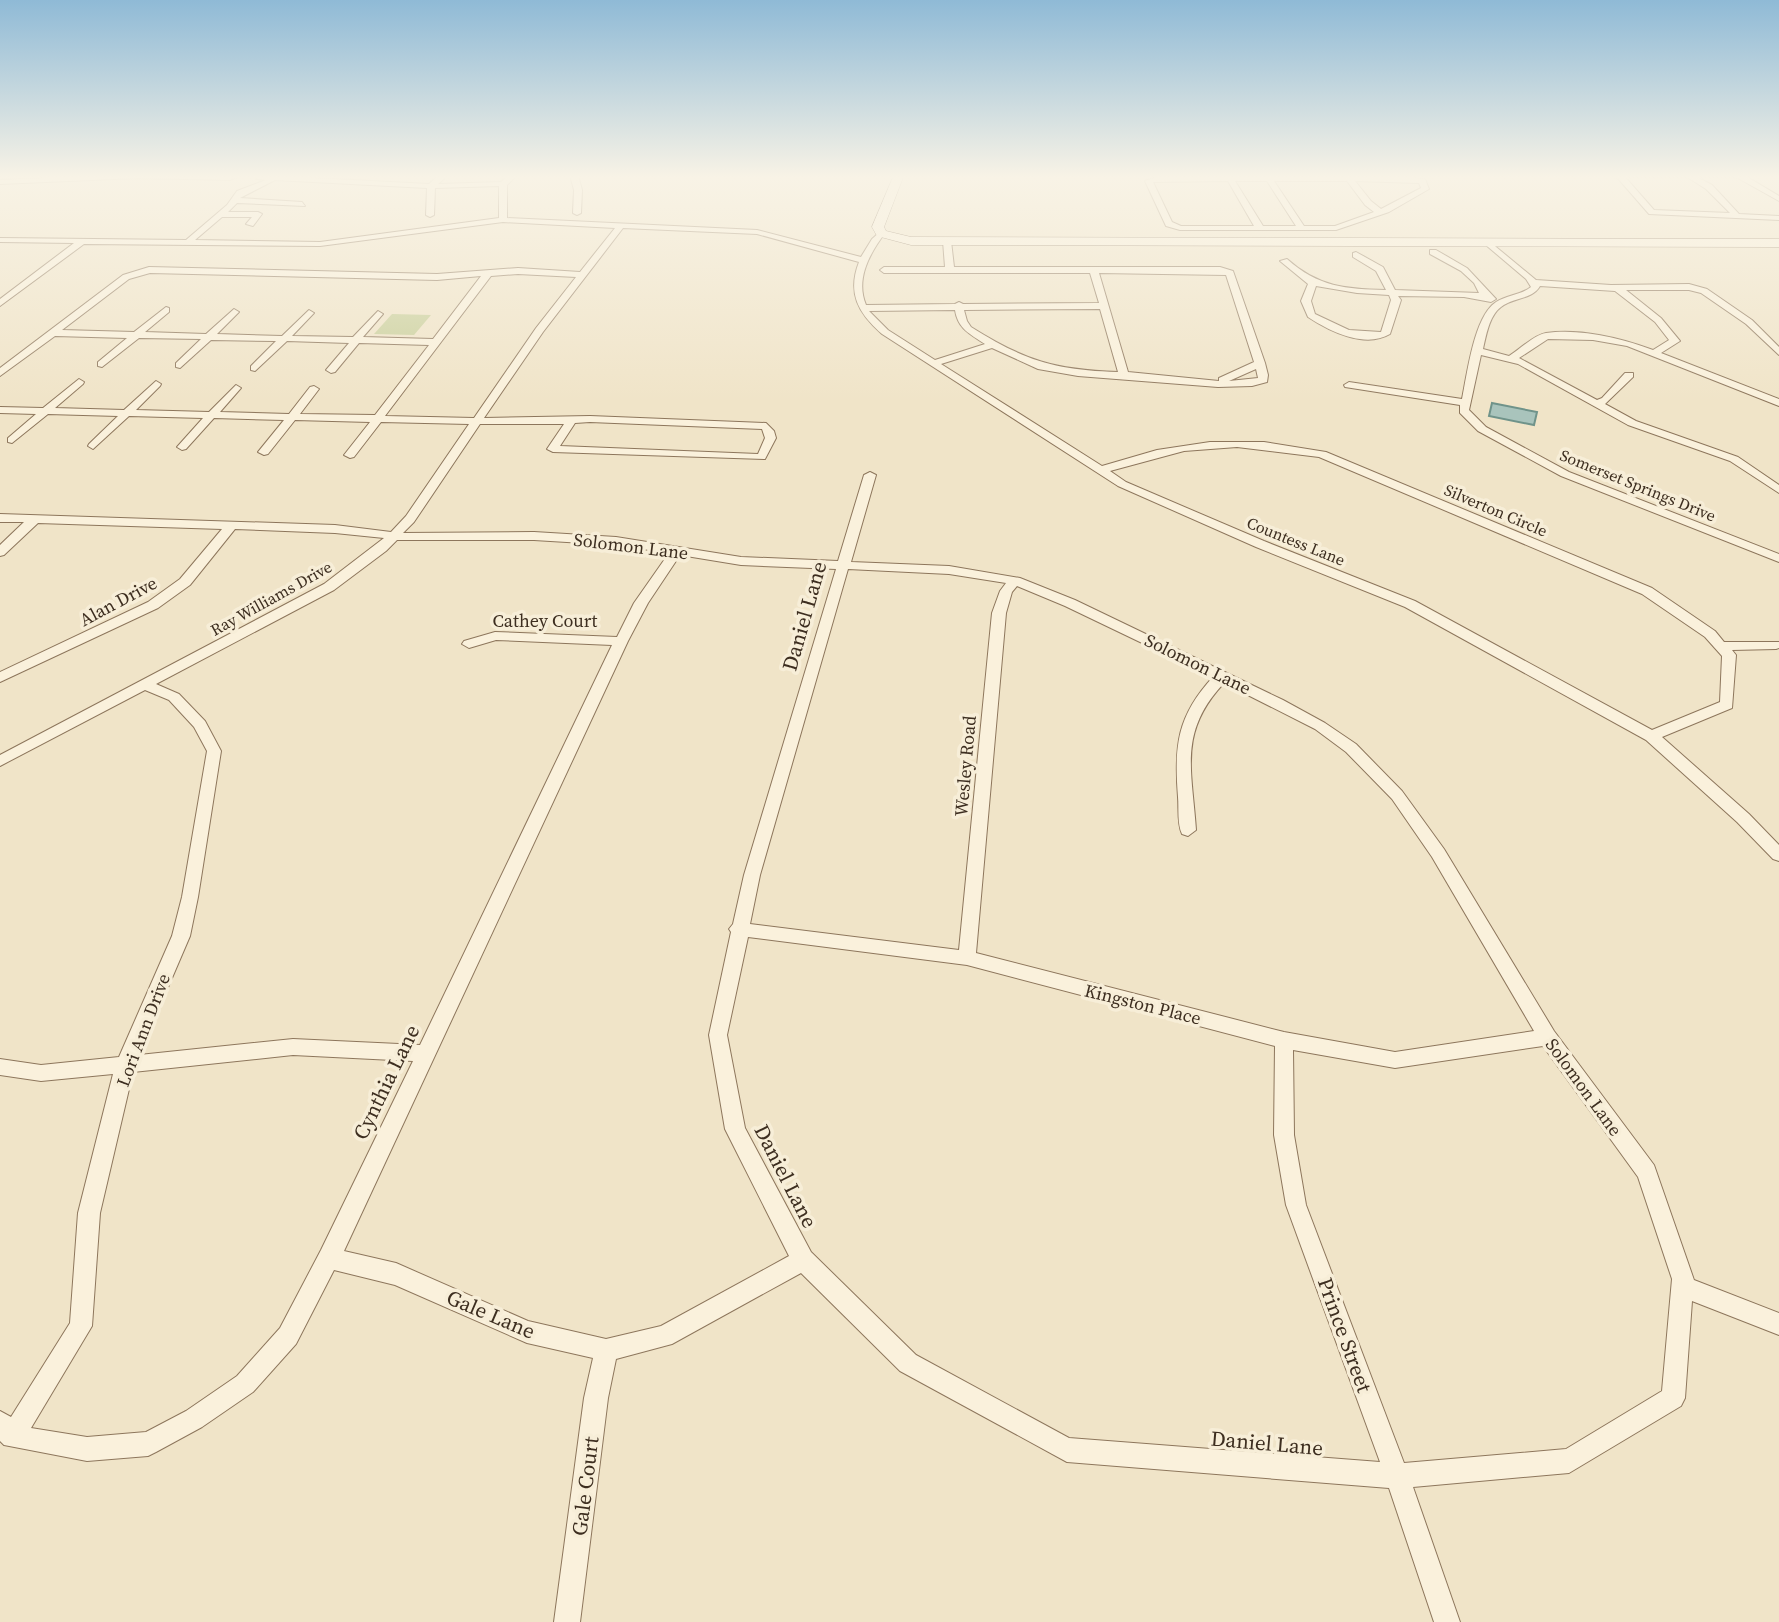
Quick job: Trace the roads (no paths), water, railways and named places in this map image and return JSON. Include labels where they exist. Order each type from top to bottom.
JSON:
[{"type":"street","points":[[0,303],[69,251]]},
{"type":"street","name":"Ray Williams Drive","points":[[0,761],[329,587],[395,536],[410,519],[600,251]]},
{"type":"street","points":[[825,251],[864,260]]},
{"type":"street","points":[[868,251],[859,274],[859,298],[862,308],[960,305],[1104,306]]},
{"type":"street","points":[[948,251],[950,270]]},
{"type":"street","points":[[1349,385],[1466,403],[1488,317],[1497,305],[1536,287],[1498,251]]},
{"type":"street","points":[[1433,252],[1472,277],[1485,296]]},
{"type":"street","points":[[1313,283],[1306,301],[1311,315],[1340,330],[1367,336],[1385,334],[1396,300],[1380,270],[1356,255]]},
{"type":"street","points":[[1284,261],[1313,283],[1393,293],[1461,293],[1485,296],[1504,303]]},
{"type":"street","points":[[0,373],[126,277],[149,270],[437,277],[518,271],[581,275]]},
{"type":"street","points":[[884,270],[1230,272],[1263,380],[1256,383],[1214,382],[1077,374],[1040,368],[992,345],[968,329],[962,322],[960,305]]},
{"type":"street","points":[[1094,270],[1124,375]]},
{"type":"street","points":[[350,455],[487,275]]},
{"type":"street","points":[[1534,283],[1616,288],[1673,286],[1696,289],[1717,298],[1749,322],[1779,352]]},
{"type":"street","points":[[1616,288],[1658,320],[1675,341],[1653,354]]},
{"type":"street","name":"Countess Lane","points":[[862,308],[885,332],[1122,484],[1409,604],[1651,736],[1743,818],[1779,855]]},
{"type":"street","points":[[102,364],[166,310]]},
{"type":"street","points":[[180,365],[234,312]]},
{"type":"street","points":[[255,368],[309,313]]},
{"type":"street","points":[[331,370],[379,314]]},
{"type":"street","points":[[50,333],[437,342]]},
{"type":"street","points":[[1513,358],[1546,336],[1558,335],[1629,344],[1779,403]]},
{"type":"street","points":[[934,363],[992,345]]},
{"type":"street","points":[[1479,351],[1513,358],[1639,427],[1734,459],[1779,490]]},
{"type":"street","points":[[1214,382],[1260,363]]},
{"type":"street","points":[[1596,404],[1606,400],[1629,375]]},
{"type":"street","points":[[12,440],[79,383]]},
{"type":"street","points":[[93,446],[156,384]]},
{"type":"street","points":[[182,447],[236,388]]},
{"type":"street","points":[[264,452],[314,389]]},
{"type":"street","name":"Somerset Springs Drive","points":[[1466,403],[1464,411],[1467,417],[1482,429],[1565,474],[1779,558]]},
{"type":"street","points":[[0,410],[520,424],[572,420],[766,426],[771,436],[771,445],[761,457],[553,449],[572,420]]},
{"type":"street","name":"Silverton Circle","points":[[1102,470],[1141,456],[1184,446],[1275,444],[1322,454],[1647,591],[1710,634],[1720,646]]},
{"type":"street","name":"Daniel Lane","points":[[870,475],[752,875],[738,929],[718,1035],[735,1129],[803,1259],[908,1363],[1067,1450],[1397,1476]]},
{"type":"street","name":"Solomon Lane","points":[[0,518],[335,529],[395,536],[534,536],[616,541],[741,561],[949,570],[1015,581],[1125,629],[1320,726],[1351,748],[1397,795],[1438,853],[1547,1037],[1647,1172],[1683,1279],[1673,1398],[1569,1461],[1397,1476]]},
{"type":"street","points":[[0,552],[35,519]]},
{"type":"street","name":"Alan Drive","points":[[0,678],[153,605],[185,582],[232,526]]},
{"type":"street","name":"Cynthia Lane","points":[[6,1430],[87,1449],[148,1444],[194,1419],[245,1384],[288,1336],[329,1258],[621,641],[641,603],[677,551]]},
{"type":"street","name":"Wesley Road","points":[[967,958],[999,613],[1006,591],[1015,581]]},
{"type":"street","name":"Cathey Court","points":[[469,644],[495,636],[621,641]]},
{"type":"street","points":[[1720,646],[1776,645]]},
{"type":"street","points":[[1651,736],[1727,705],[1729,655],[1720,646]]},
{"type":"street","points":[[1188,830],[1186,733],[1198,705],[1222,676]]},
{"type":"street","name":"Lori Ann Drive","points":[[6,1430],[80,1326],[89,1213],[125,1065],[181,936],[214,751],[200,724],[174,697],[142,684]]},
{"type":"street","name":"Kingston Place","points":[[738,929],[967,958],[1284,1040],[1395,1060],[1547,1037]]},
{"type":"street","name":"Prince Street","points":[[1284,1040],[1284,1135],[1296,1205],[1397,1476],[1447,1622]]},
{"type":"street","points":[[0,1067],[41,1073],[293,1047],[425,1053]]},
{"type":"street","name":"Gale Lane","points":[[329,1258],[396,1274],[527,1332],[606,1350],[664,1336],[803,1259]]},
{"type":"street","points":[[1682,1286],[1779,1324]]},
{"type":"street","name":"Gale Court","points":[[567,1622],[596,1398],[606,1350]]},
{"type":"water","points":[[1492,403],[1537,412],[1534,425],[1489,416]]}]
